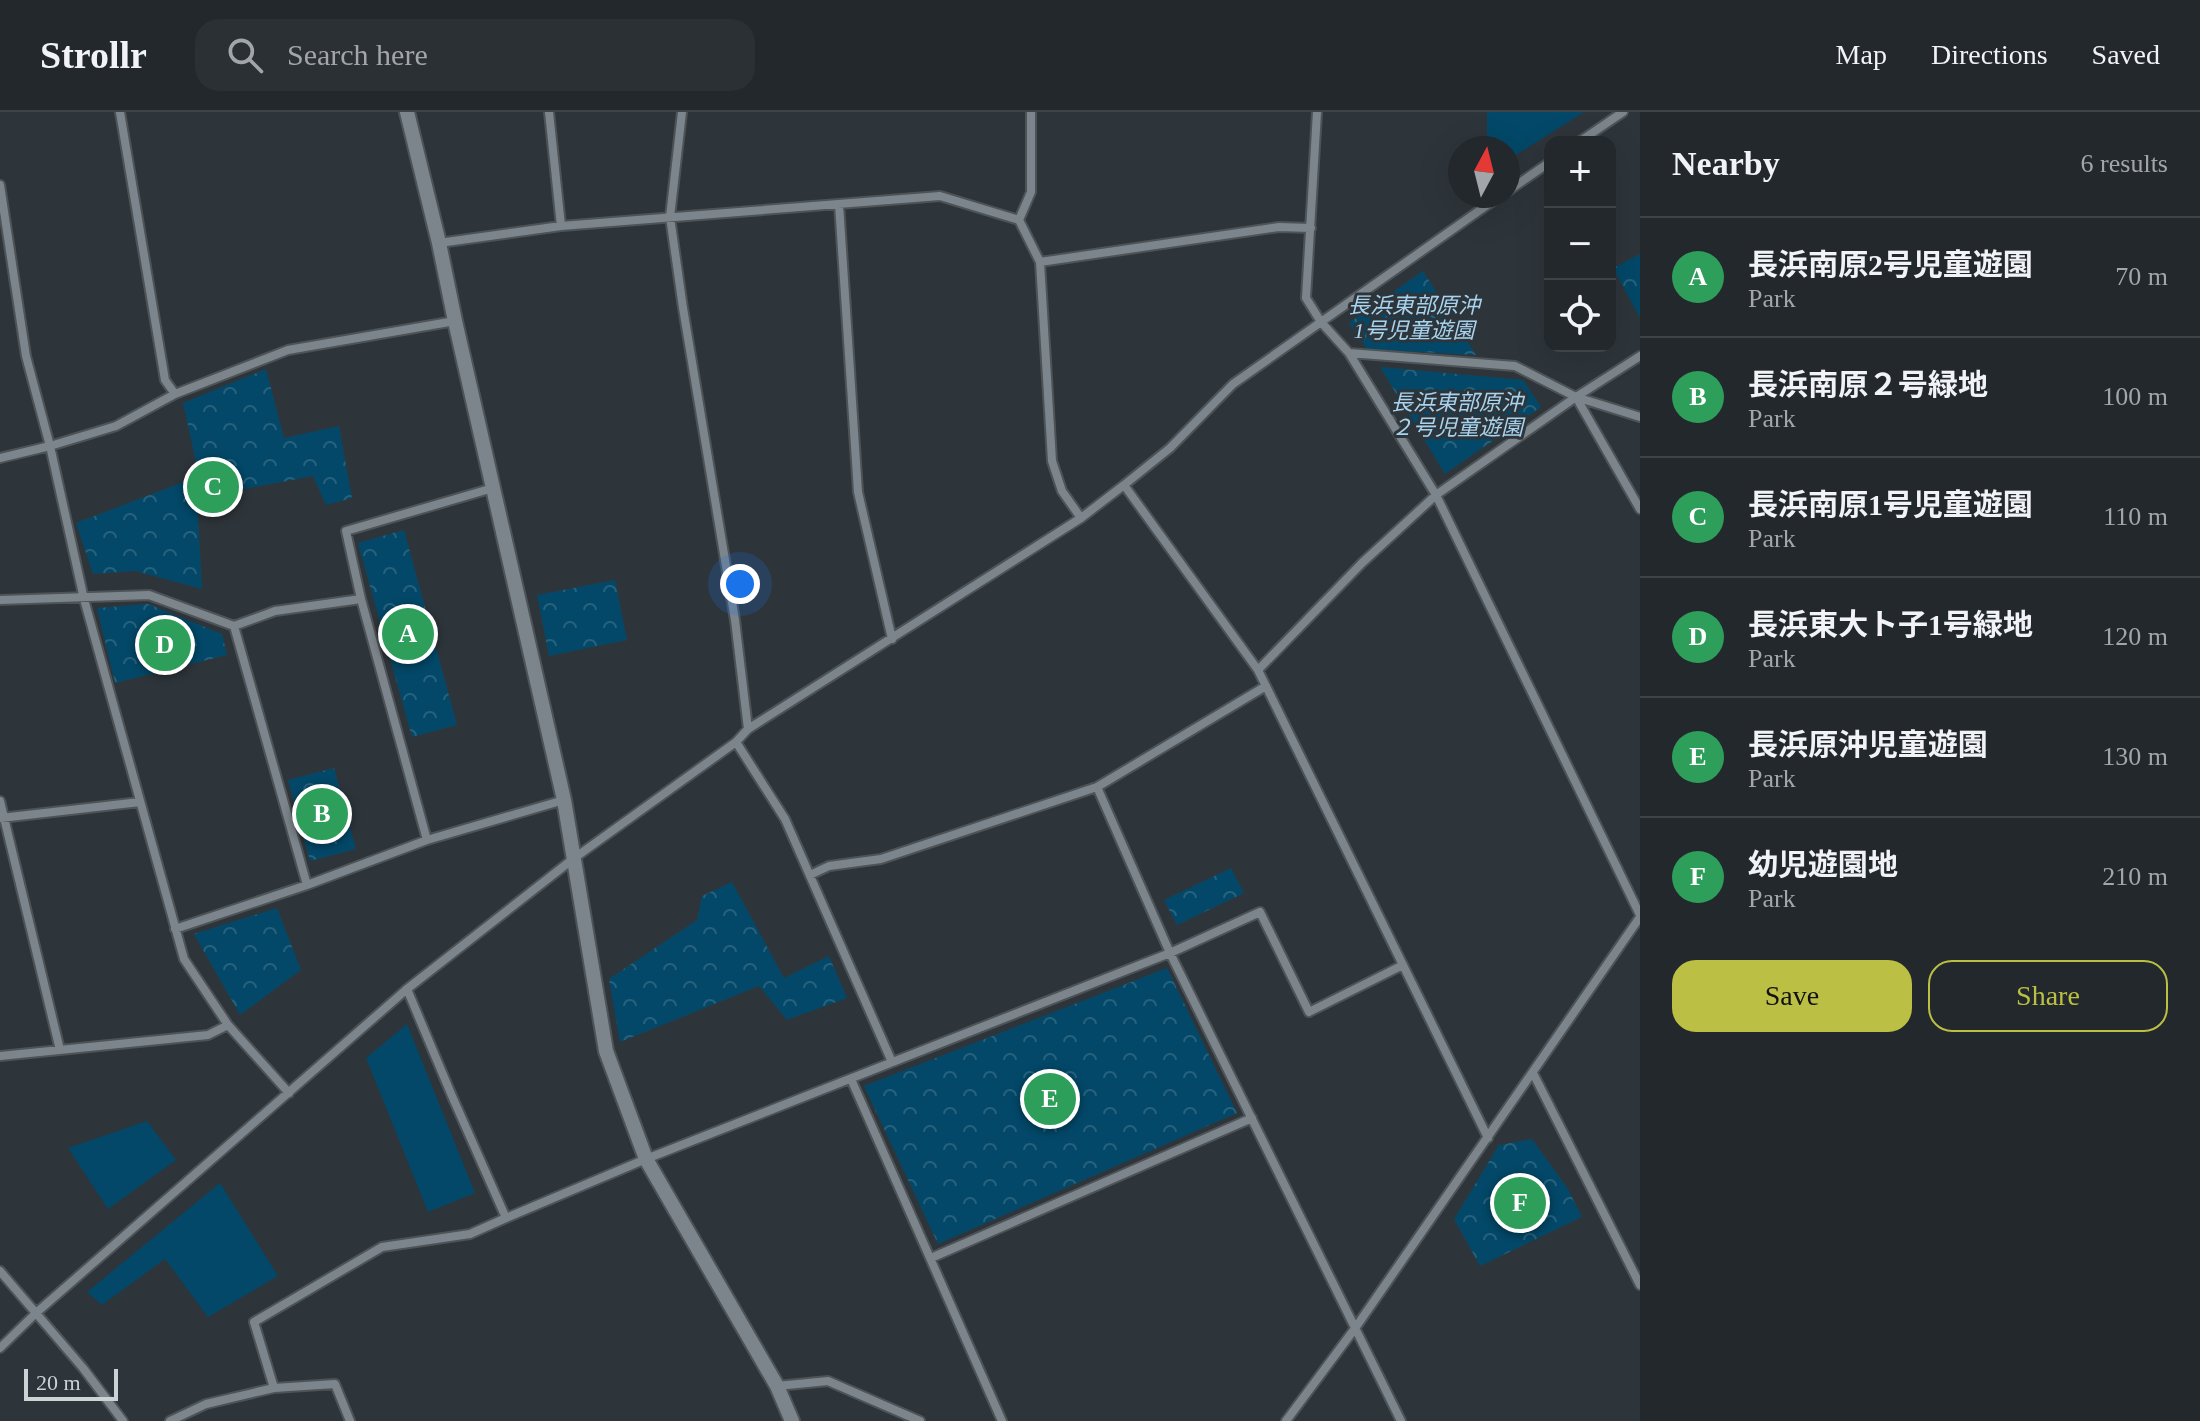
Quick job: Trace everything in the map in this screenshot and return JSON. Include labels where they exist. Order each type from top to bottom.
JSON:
[{"type":"street","points":[[120,112],[165,380],[175,394]]},
{"type":"street","points":[[407,112],[564,800],[606,1051],[646,1159],[777,1386],[792,1421]]},
{"type":"street","points":[[549,112],[561,226]]},
{"type":"street","points":[[682,112],[670,217],[735,620],[748,729]]},
{"type":"street","points":[[1019,220],[1031,192],[1031,112]]},
{"type":"street","points":[[1286,1421],[1356,1327],[1640,916],[1436,495],[1349,353],[1321,322],[1306,298],[1317,112]]},
{"type":"street","points":[[1588,136],[1623,112]]},
{"type":"street","points":[[1520,183],[1544,166]]},
{"type":"street","points":[[0,185],[5,238],[26,356],[50,446],[84,599],[184,959],[228,1025],[289,1093]]},
{"type":"street","points":[[439,243],[561,226],[940,196],[1019,220],[1040,262],[1052,461],[1062,491],[1081,518]]},
{"type":"street","points":[[839,204],[858,492],[892,639]]},
{"type":"street","points":[[0,1348],[36,1313],[407,989],[573,859],[736,742],[748,729],[1081,518],[1170,448],[1233,384],[1483,208]]},
{"type":"street","points":[[1040,262],[1279,227],[1311,228]]},
{"type":"street","points":[[0,458],[116,426],[175,394],[288,350],[455,321]]},
{"type":"street","points":[[1349,353],[1515,366],[1576,397],[1640,417]]},
{"type":"street","points":[[1258,670],[1362,563],[1436,495],[1640,356]]},
{"type":"street","points":[[1576,397],[1640,509]]},
{"type":"street","points":[[1124,485],[1258,670],[1488,1138]]},
{"type":"street","points":[[427,840],[361,599],[346,531],[493,488]]},
{"type":"street","points":[[0,600],[149,595],[234,626],[275,611],[361,599]]},
{"type":"street","points":[[234,626],[307,885]]},
{"type":"street","points":[[810,875],[829,866],[881,859],[1097,787],[1266,686]]},
{"type":"street","points":[[736,742],[785,819],[892,1062]]},
{"type":"street","points":[[1097,787],[1170,953],[1401,1421]]},
{"type":"street","points":[[175,929],[307,885],[427,840],[564,800]]},
{"type":"street","points":[[0,801],[60,1050]]},
{"type":"street","points":[[2,817],[140,802]]},
{"type":"street","points":[[274,1388],[254,1322],[382,1247],[470,1234],[646,1159],[1170,953],[1260,912],[1309,1012],[1403,965]]},
{"type":"street","points":[[407,989],[506,1218]]},
{"type":"street","points":[[0,1056],[208,1035],[228,1025]]},
{"type":"street","points":[[1533,1073],[1640,1285]]},
{"type":"street","points":[[851,1079],[1002,1421]]},
{"type":"street","points":[[931,1258],[1252,1118]]},
{"type":"street","points":[[0,1271],[83,1368],[123,1421]]},
{"type":"street","points":[[777,1386],[828,1381],[920,1421]]},
{"type":"street","points":[[170,1421],[206,1404],[274,1388],[335,1384],[350,1421]]},
{"type":"green space","points":[[1487,112],[1584,112],[1520,152],[1520,136],[1487,136]]},
{"type":"green space","points":[[1640,254],[1640,318],[1616,274],[1616,266]]},
{"type":"green space","name":"長浜東部原沖 1号児童遊園","points":[[1423,271],[1476,355],[1367,349],[1349,323]]},
{"type":"green space","name":"長浜東部原沖 ２号児童遊園","points":[[1380,367],[1523,380],[1541,407],[1445,474]]},
{"type":"green space","points":[[266,369],[284,438],[339,426],[352,498],[326,505],[313,476],[197,498],[202,589],[135,571],[93,574],[76,523],[199,476],[183,403]]},
{"type":"green space","points":[[404,530],[457,725],[412,737],[358,543]]},
{"type":"green space","points":[[615,580],[627,640],[549,656],[537,595]]},
{"type":"green space","points":[[148,604],[222,634],[227,655],[115,683],[97,608]]},
{"type":"green space","points":[[334,768],[356,849],[310,861],[288,780]]},
{"type":"green space","points":[[1231,868],[1244,893],[1177,925],[1164,900]]},
{"type":"green space","points":[[732,882],[784,978],[829,956],[847,998],[787,1020],[759,986],[620,1042],[609,979],[697,920],[702,896]]},
{"type":"green space","points":[[277,908],[301,970],[240,1015],[194,934]]},
{"type":"green space","points":[[1167,968],[1237,1113],[938,1244],[864,1086]]},
{"type":"green space","points":[[407,1024],[475,1193],[428,1212],[366,1058]]},
{"type":"green space","points":[[147,1121],[176,1160],[108,1209],[68,1148]]},
{"type":"green space","points":[[1532,1139],[1568,1189],[1582,1217],[1480,1266],[1454,1219],[1499,1145]]},
{"type":"green space","points":[[220,1183],[278,1276],[208,1317],[165,1259],[102,1305],[87,1292]]},
{"type":"place","name":"長浜南原1号児童遊園","points":[[213,487]]},
{"type":"place","name":"長浜南原2号児童遊園","points":[[408,634]]},
{"type":"place","name":"長浜東大ト子1号緑地","points":[[165,645]]},
{"type":"place","name":"長浜南原２号緑地","points":[[322,814]]},
{"type":"place","name":"長浜原沖児童遊園","points":[[1050,1099]]},
{"type":"place","name":"幼児遊園地","points":[[1520,1203]]}]
